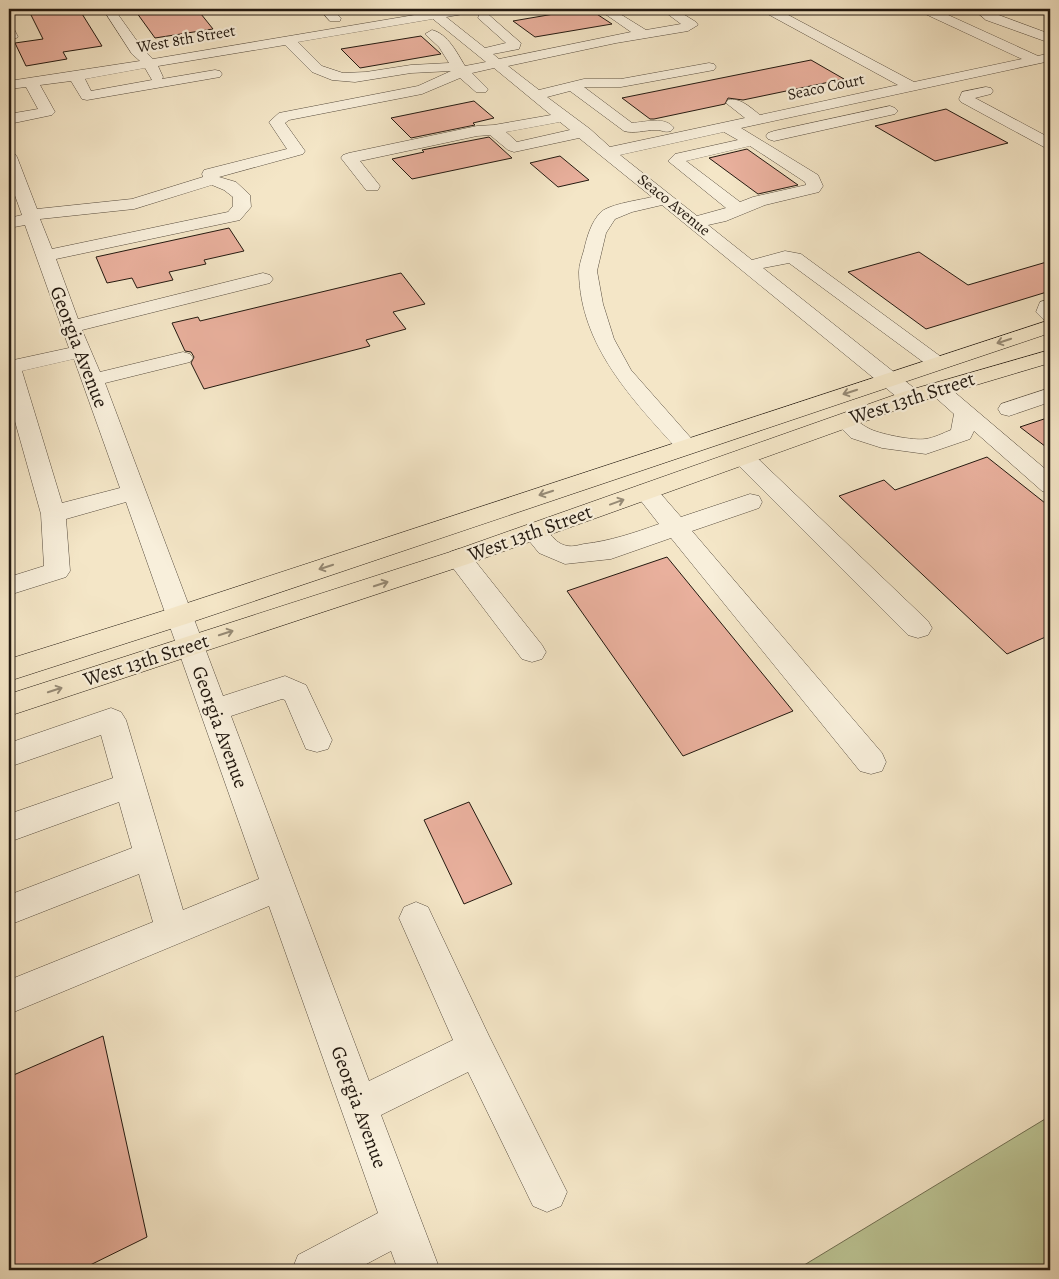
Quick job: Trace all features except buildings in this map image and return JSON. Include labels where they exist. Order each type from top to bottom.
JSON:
[{"type":"main road","name":"West 13th Street","points":[[9,670],[179,616],[1050,326]]},
{"type":"main road","name":"West 13th Street","points":[[9,705],[459,558],[911,397],[1047,359]]},
{"type":"street","points":[[119,9],[109,10],[137,51],[150,63],[158,83]]},
{"type":"street","points":[[325,9],[342,31]]},
{"type":"street","points":[[604,9],[643,34]]},
{"type":"street","points":[[288,40],[317,69],[337,77],[361,76],[412,69],[459,69],[498,64],[643,34],[688,28],[691,25],[667,9]]},
{"type":"street","points":[[768,9],[912,87]]},
{"type":"street","points":[[925,9],[1043,58]]},
{"type":"street","points":[[979,9],[991,17],[1050,39]]},
{"type":"street","name":"West 8th Street","points":[[9,85],[76,76],[464,10]]},
{"type":"street","points":[[1019,14],[1050,29]]},
{"type":"street","name":"Seaco Avenue","points":[[436,15],[609,152],[911,397]]},
{"type":"street","points":[[483,52],[514,46],[514,43],[484,18]]},
{"type":"street","points":[[316,21],[342,31]]},
{"type":"street","points":[[1036,34],[1050,29]]},
{"type":"street","points":[[9,32],[11,37],[9,38]]},
{"type":"street","points":[[432,34],[444,44],[459,69],[481,89]]},
{"type":"street","points":[[137,51],[154,48]]},
{"type":"street","points":[[230,50],[242,64]]},
{"type":"street","name":"Seaco Court","points":[[609,152],[1043,58]]},
{"type":"street","points":[[537,95],[590,82],[621,83],[709,67]]},
{"type":"street","points":[[212,180],[210,174],[223,169],[297,152],[277,122],[284,116],[422,90],[448,79],[459,69]]},
{"type":"street","points":[[76,76],[87,96],[214,74]]},
{"type":"street","points":[[958,77],[1002,99]]},
{"type":"street","points":[[9,119],[47,112],[31,82]]},
{"type":"street","points":[[572,86],[629,128],[662,125],[678,137]]},
{"type":"street","points":[[986,91],[967,95],[966,99],[1050,144]]},
{"type":"street","points":[[733,103],[774,136],[801,154]]},
{"type":"street","points":[[774,136],[890,111]]},
{"type":"street","points":[[372,186],[349,158],[477,131],[494,130],[564,117]]},
{"type":"street","points":[[696,222],[720,216],[758,201],[808,190],[815,186],[812,180],[753,141],[727,127]]},
{"type":"street","points":[[494,130],[514,147],[584,132]]},
{"type":"street","points":[[738,209],[676,161],[681,157],[753,141]]},
{"type":"street","name":"Georgia Avenue","points":[[9,156],[23,219],[45,256],[93,380],[419,1270]]},
{"type":"street","points":[[23,219],[134,204],[212,180],[230,186],[242,196],[242,207],[234,216],[45,256]]},
{"type":"street","points":[[667,199],[627,208],[608,215],[597,232],[588,271],[593,304],[604,339],[622,372],[687,446]]},
{"type":"street","points":[[750,266],[785,257],[794,258],[937,363]]},
{"type":"street","points":[[9,586],[57,571],[53,514],[9,368],[76,339],[263,279]]},
{"type":"street","points":[[1050,305],[1047,306],[1046,312],[1050,315]]},
{"type":"street","points":[[93,380],[183,358]]},
{"type":"street","points":[[936,389],[1050,486]]},
{"type":"street","points":[[1009,409],[1050,395]]},
{"type":"street","points":[[845,421],[859,433],[882,441],[926,447],[962,434],[965,413]]},
{"type":"street","points":[[743,457],[918,628]]},
{"type":"street","points":[[53,514],[133,492]]},
{"type":"street","points":[[646,492],[871,762]]},
{"type":"street","points":[[534,532],[548,547],[565,555],[611,550],[750,502]]},
{"type":"street","points":[[459,558],[532,652]]},
{"type":"street","points":[[214,710],[285,687],[296,693],[317,740]]},
{"type":"street","points":[[9,755],[111,720],[172,930]]},
{"type":"street","points":[[9,828],[130,785]]},
{"type":"street","points":[[9,910],[151,855]]},
{"type":"street","points":[[9,997],[278,887]]},
{"type":"street","points":[[416,918],[476,1049],[547,1192]]},
{"type":"street","points":[[358,1106],[476,1049]]},
{"type":"street","points":[[313,1270],[402,1223]]},
{"type":"green space","points":[[1050,1116],[1050,1270],[796,1270]]}]
